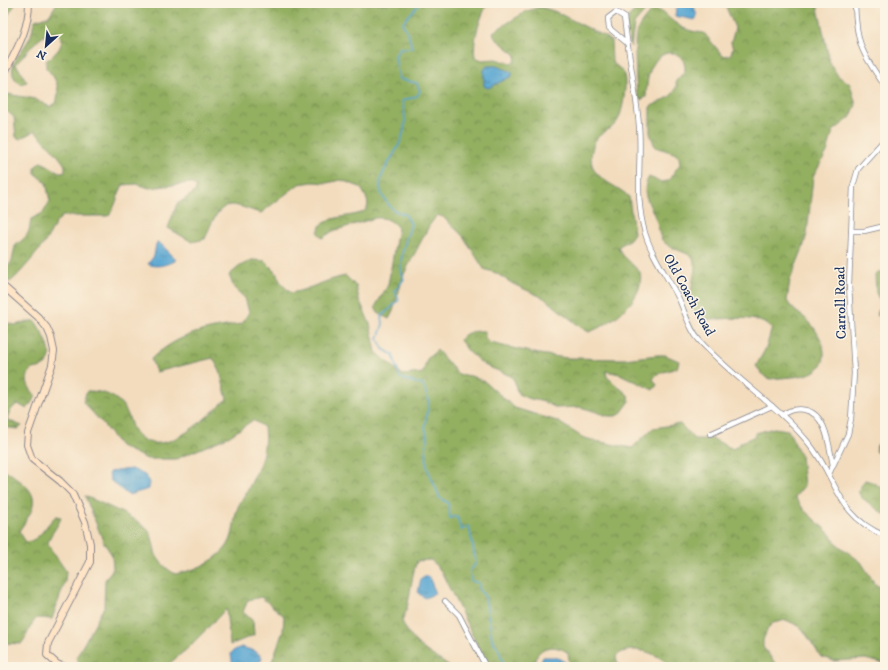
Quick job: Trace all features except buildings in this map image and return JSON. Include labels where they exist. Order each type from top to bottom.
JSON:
[{"type":"street","points":[[3,76],[20,46],[26,28],[29,3]]},
{"type":"street","points":[[855,3],[856,27],[859,44],[885,86]]},
{"type":"street","name":"Old Coach Road","points":[[627,43],[609,28],[608,18],[616,12],[624,17],[639,129],[638,192],[640,212],[651,249],[679,298],[698,339],[782,415],[814,450],[829,474],[841,499],[854,516],[864,525],[885,536]]},
{"type":"street","name":"Carroll Road","points":[[829,474],[848,433],[853,398],[854,373],[850,304],[851,204],[855,176],[866,160],[885,140]]},
{"type":"street","points":[[851,231],[864,231],[885,226]]},
{"type":"street","points":[[3,286],[38,317],[47,328],[51,337],[54,351],[52,365],[28,433],[27,445],[32,459],[60,481],[72,493],[85,522],[90,544],[90,562],[48,643],[48,655],[57,664],[65,667]]},
{"type":"street","points":[[710,434],[772,406]]},
{"type":"street","points":[[782,415],[788,410],[800,408],[812,411],[817,415],[825,432],[833,465]]},
{"type":"street","points":[[445,601],[459,615],[486,667]]},
{"type":"green space","points":[[3,3],[16,3],[3,23]]},
{"type":"green space","points":[[57,3],[493,3],[487,5],[479,23],[474,51],[475,57],[482,60],[496,59],[509,63],[515,62],[516,55],[495,38],[493,32],[527,11],[540,7],[554,11],[611,41],[612,62],[623,72],[625,90],[619,119],[612,127],[601,134],[595,142],[591,153],[591,161],[598,175],[629,197],[634,233],[630,239],[618,247],[621,253],[640,272],[638,292],[625,309],[616,317],[589,332],[583,329],[544,298],[513,284],[496,273],[484,269],[463,236],[443,217],[437,215],[429,226],[404,274],[393,311],[389,319],[378,313],[375,307],[388,285],[398,228],[388,220],[375,218],[333,231],[322,238],[318,233],[320,226],[328,221],[335,218],[358,214],[367,209],[368,204],[366,197],[360,187],[341,180],[327,183],[313,182],[299,184],[261,213],[233,205],[227,206],[218,212],[205,239],[192,242],[168,228],[177,204],[194,193],[197,187],[191,183],[149,188],[137,184],[123,185],[113,209],[108,216],[63,216],[60,218],[39,250],[10,282],[4,279],[4,272],[12,261],[15,246],[27,235],[31,219],[43,213],[50,201],[46,183],[35,173],[35,167],[40,162],[64,173],[65,166],[51,148],[34,131],[20,139],[16,137],[14,117],[3,108],[3,95],[7,94],[35,99],[50,107],[56,103],[58,88],[55,80],[46,68],[46,61],[55,54],[61,45],[62,38],[58,33],[46,35],[40,39],[16,64],[27,82],[20,84],[14,78],[12,72],[16,60],[31,35],[35,20],[49,16]]},
{"type":"green space","points":[[643,3],[652,3],[634,24],[631,47],[626,26],[629,16]]},
{"type":"green space","points":[[710,3],[817,3],[830,63],[838,76],[850,84],[856,105],[850,118],[833,131],[827,152],[813,177],[807,234],[790,280],[787,301],[793,309],[805,318],[815,329],[824,349],[823,362],[819,368],[809,374],[771,379],[765,377],[756,366],[766,348],[772,328],[765,323],[756,320],[737,318],[699,319],[691,309],[689,302],[695,269],[693,257],[669,246],[663,241],[647,198],[645,188],[649,177],[661,182],[668,181],[680,164],[679,157],[674,153],[655,147],[650,133],[650,107],[664,100],[675,91],[676,81],[685,71],[682,59],[674,53],[668,53],[658,58],[650,71],[646,97],[640,100],[637,94],[635,54],[636,34],[646,17],[654,9],[663,13],[683,28],[704,33],[723,56],[730,55],[733,49],[731,43],[735,28],[726,7],[711,6]]},
{"type":"green space","points":[[252,260],[265,261],[275,271],[281,283],[291,293],[332,279],[346,276],[356,286],[359,299],[370,324],[376,352],[403,375],[423,373],[427,359],[437,350],[458,374],[471,376],[484,381],[515,408],[557,421],[582,437],[632,448],[653,428],[680,424],[694,439],[713,439],[733,449],[742,442],[755,436],[756,433],[774,428],[788,430],[801,456],[804,486],[795,497],[804,510],[829,533],[838,545],[861,562],[875,584],[885,590],[885,664],[865,659],[834,661],[821,657],[804,631],[799,626],[786,620],[773,623],[768,628],[763,640],[763,647],[778,667],[671,667],[666,662],[645,651],[629,650],[616,656],[617,662],[621,667],[570,667],[568,653],[561,649],[552,647],[540,651],[536,656],[533,667],[488,667],[441,571],[431,560],[417,561],[405,614],[402,621],[411,636],[422,648],[450,667],[270,667],[283,631],[284,616],[261,597],[248,600],[243,612],[253,621],[254,635],[230,645],[226,609],[187,649],[165,667],[83,667],[76,658],[104,607],[105,580],[113,569],[112,555],[104,543],[85,496],[142,524],[152,538],[156,555],[162,564],[169,570],[175,574],[189,571],[214,559],[228,545],[232,535],[238,507],[261,462],[265,437],[264,427],[253,420],[230,436],[176,459],[147,459],[120,446],[83,402],[87,391],[100,392],[117,399],[125,409],[133,429],[143,440],[155,443],[168,441],[182,435],[195,426],[227,399],[220,371],[213,358],[156,372],[151,359],[161,350],[182,338],[205,330],[242,324],[249,312],[245,298],[234,288],[229,275],[240,266]]},
{"type":"green space","points":[[885,271],[885,318],[876,315],[882,305],[876,293],[875,274]]},
{"type":"green space","points":[[35,321],[47,342],[50,357],[47,363],[42,367],[32,369],[29,373],[27,380],[36,396],[27,409],[18,404],[8,415],[7,420],[22,426],[18,429],[3,427],[3,322],[15,325]]},
{"type":"green space","points":[[485,331],[485,338],[490,343],[539,354],[567,358],[624,359],[665,355],[679,361],[677,368],[657,374],[653,379],[657,385],[653,390],[620,374],[606,371],[607,377],[628,395],[630,401],[622,412],[616,416],[608,416],[579,407],[557,408],[544,402],[520,395],[511,376],[484,365],[468,351],[460,340],[462,337],[471,332]]},
{"type":"green space","points":[[885,439],[885,460],[875,451],[877,445]]},
{"type":"green space","points":[[3,469],[26,486],[33,499],[33,504],[28,517],[19,531],[26,542],[35,539],[56,516],[61,517],[48,541],[48,545],[66,571],[65,582],[52,619],[37,618],[21,644],[3,643]]},
{"type":"green space","points":[[865,480],[872,482],[885,490],[885,515],[861,497],[858,491]]},
{"type":"water","points":[[682,3],[693,3],[697,16],[695,20],[675,16],[676,9]]},
{"type":"water","points":[[487,66],[496,66],[512,72],[512,76],[488,88],[484,86],[484,70]]},
{"type":"water","points":[[159,242],[175,258],[175,261],[162,266],[148,264],[154,256],[156,244]]},
{"type":"water","points":[[131,469],[145,475],[149,484],[149,489],[128,495],[110,480],[109,472]]},
{"type":"water","points":[[426,576],[429,577],[435,591],[434,594],[425,598],[418,593],[421,578]]},
{"type":"water","points":[[241,647],[255,651],[262,657],[258,667],[233,667],[231,654],[233,651]]},
{"type":"water","points":[[543,657],[554,657],[561,659],[565,662],[566,667],[539,667]]},
{"type":"waterway","points":[[420,3],[402,23],[408,33],[412,48],[400,48],[395,56],[399,79],[417,83],[420,91],[417,96],[402,101],[405,119],[404,132],[399,145],[385,169],[380,185],[381,193],[388,204],[392,209],[405,214],[411,224],[404,244],[401,259],[404,279],[395,291],[399,300],[382,316],[383,324],[378,339],[383,349],[393,355],[400,378],[423,385],[429,400],[425,427],[428,440],[426,444],[427,467],[440,498],[448,503],[450,518],[457,516],[461,530],[469,526],[476,563],[470,571],[471,581],[479,583],[479,590],[485,596],[492,639],[498,648],[505,667]]}]
